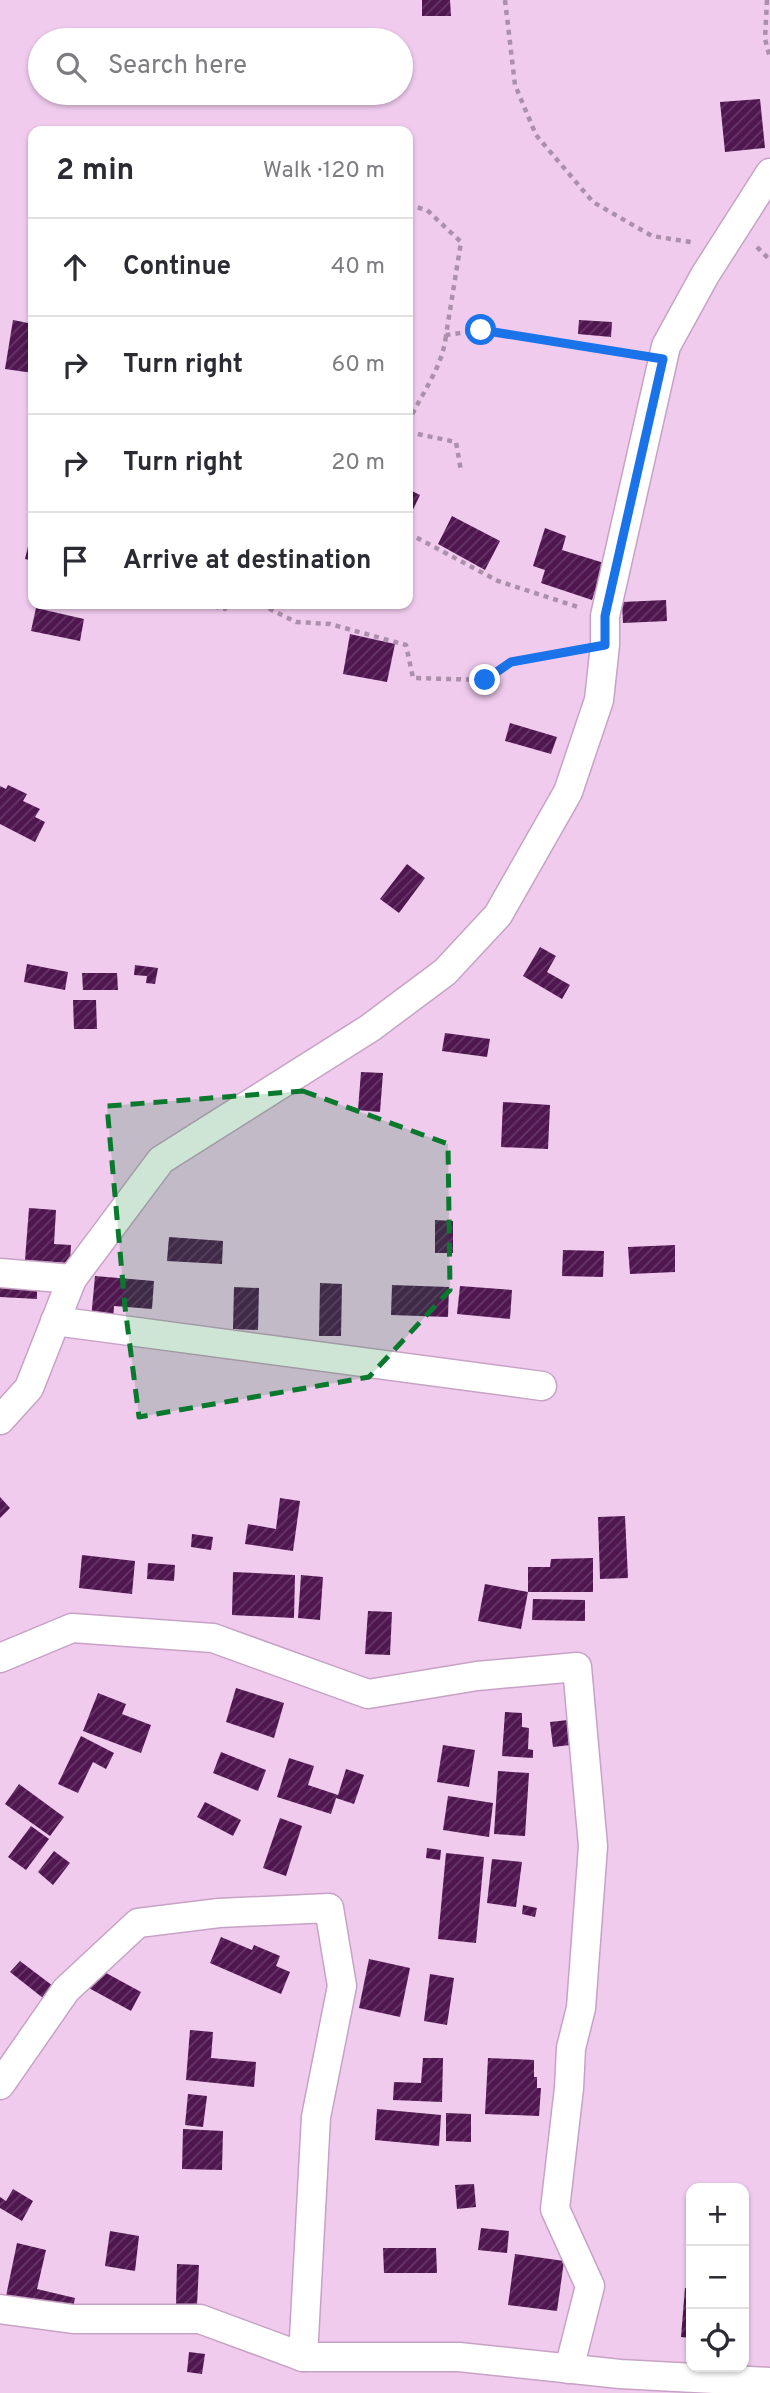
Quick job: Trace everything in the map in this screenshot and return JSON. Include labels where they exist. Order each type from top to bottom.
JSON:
[{"type":"street","points":[[0,1420],[29,1388],[72,1279],[161,1160],[370,1028],[445,972],[498,915],[568,792],[599,700],[605,616],[666,346],[705,275],[770,173]]},
{"type":"street","points":[[0,1273],[72,1279]]},
{"type":"street","points":[[55,1321],[542,1386]]},
{"type":"street","points":[[0,1658],[72,1628],[213,1638],[369,1694],[477,1675],[577,1667],[593,1846],[580,2008],[571,2048],[555,2208],[590,2286],[569,2369]]},
{"type":"street","points":[[0,2085],[66,1990],[138,1923],[219,1913],[329,1908],[342,1986],[316,2117],[303,2357]]},
{"type":"street","points":[[0,2309],[73,2319],[200,2319],[303,2357],[459,2357],[620,2374],[770,2382]]},
{"type":"path","points":[[505,0],[515,85],[536,135],[593,202],[652,236],[696,243],[728,239],[757,247],[770,260]]},
{"type":"path","points":[[767,0],[765,39],[770,58]]},
{"type":"path","points":[[413,206],[427,209],[461,242],[444,355],[413,412]]},
{"type":"path","points":[[446,335],[481,330],[663,359]]},
{"type":"path","points":[[413,433],[456,442],[461,471]]},
{"type":"path","points":[[413,536],[498,581],[605,616]]},
{"type":"path","points":[[270,609],[296,622],[330,624],[406,645],[413,678],[485,680],[511,662],[605,645]]},
{"type":"highlighted area","points":[[303,1091],[448,1144],[450,1290],[369,1377],[139,1417],[125,1307],[107,1106]]},
{"type":"building","points":[[422,0],[450,0],[451,16],[422,16]]},
{"type":"building","points":[[760,99],[765,148],[725,152],[720,102]]},
{"type":"building","points":[[13,320],[28,323],[28,372],[5,369]]},
{"type":"building","points":[[579,320],[612,322],[611,337],[578,334]]},
{"type":"building","points":[[413,492],[420,495],[413,510]]},
{"type":"building","points":[[452,516],[500,541],[485,570],[438,544]]},
{"type":"building","points":[[545,528],[566,536],[562,550],[604,563],[592,600],[541,583],[545,570],[533,566]]},
{"type":"building","points":[[666,600],[667,621],[623,623],[622,602]]},
{"type":"building","points":[[36,609],[84,619],[80,641],[31,631]]},
{"type":"building","points":[[350,634],[395,644],[387,682],[343,674]]},
{"type":"building","points":[[510,723],[557,737],[551,754],[505,741]]},
{"type":"building","points":[[8,785],[27,794],[23,801],[40,809],[35,817],[45,822],[35,842],[0,824],[0,786],[6,789]]},
{"type":"building","points":[[407,864],[425,878],[399,913],[380,899]]},
{"type":"building","points":[[540,947],[556,956],[547,972],[570,985],[562,999],[523,976]]},
{"type":"building","points":[[27,964],[68,972],[65,990],[24,982]]},
{"type":"building","points":[[135,965],[158,968],[155,984],[146,983],[147,976],[134,975]]},
{"type":"building","points":[[82,973],[117,973],[118,990],[83,990]]},
{"type":"building","points":[[73,1000],[96,1000],[97,1029],[74,1029]]},
{"type":"building","points":[[445,1033],[490,1039],[487,1057],[442,1051]]},
{"type":"building","points":[[361,1072],[383,1073],[380,1112],[358,1110]]},
{"type":"building","points":[[503,1102],[550,1105],[548,1149],[501,1147]]},
{"type":"building","points":[[29,1208],[56,1210],[54,1244],[71,1245],[70,1263],[25,1260]]},
{"type":"building","points":[[435,1220],[453,1221],[453,1253],[435,1253]]},
{"type":"building","points":[[169,1237],[223,1241],[222,1264],[167,1261]]},
{"type":"building","points":[[675,1245],[675,1272],[630,1274],[628,1247]]},
{"type":"building","points":[[563,1250],[604,1251],[603,1277],[562,1276]]},
{"type":"building","points":[[95,1276],[154,1281],[152,1309],[114,1306],[113,1321],[91,1319]]},
{"type":"building","points":[[0,1280],[37,1283],[37,1299],[0,1297]]},
{"type":"building","points":[[320,1283],[342,1284],[341,1336],[319,1336]]},
{"type":"building","points":[[392,1285],[449,1287],[448,1317],[391,1315]]},
{"type":"building","points":[[460,1286],[512,1290],[510,1319],[457,1314]]},
{"type":"building","points":[[234,1287],[259,1288],[258,1330],[233,1329]]},
{"type":"building","points":[[0,1497],[10,1508],[0,1518]]},
{"type":"building","points":[[280,1498],[300,1501],[293,1551],[245,1544],[248,1524],[276,1529]]},
{"type":"building","points":[[625,1516],[628,1578],[600,1579],[598,1517]]},
{"type":"building","points":[[192,1534],[213,1537],[211,1550],[191,1547]]},
{"type":"building","points":[[82,1555],[135,1561],[132,1594],[79,1588]]},
{"type":"building","points":[[593,1558],[593,1592],[528,1592],[528,1567],[550,1567],[551,1559]]},
{"type":"building","points":[[148,1563],[175,1565],[174,1581],[147,1579]]},
{"type":"building","points":[[233,1572],[295,1575],[294,1618],[232,1615]]},
{"type":"building","points":[[301,1575],[323,1577],[320,1620],[298,1618]]},
{"type":"building","points":[[485,1584],[528,1592],[521,1629],[478,1621]]},
{"type":"building","points":[[533,1599],[585,1600],[585,1621],[532,1620]]},
{"type":"building","points":[[368,1611],[392,1612],[390,1655],[365,1654]]},
{"type":"building","points":[[236,1688],[284,1703],[274,1738],[226,1722]]},
{"type":"building","points":[[98,1693],[126,1704],[122,1714],[151,1725],[141,1753],[83,1731]]},
{"type":"building","points":[[505,1712],[522,1713],[522,1727],[529,1728],[528,1749],[533,1750],[533,1758],[502,1756]]},
{"type":"building","points":[[577,1719],[579,1744],[553,1747],[550,1722]]},
{"type":"building","points":[[81,1736],[114,1753],[106,1769],[93,1762],[78,1793],[58,1784]]},
{"type":"building","points":[[443,1745],[475,1750],[469,1787],[437,1782]]},
{"type":"building","points":[[221,1752],[266,1770],[258,1791],[213,1773]]},
{"type":"building","points":[[289,1758],[314,1766],[308,1785],[338,1795],[346,1769],[364,1775],[354,1804],[336,1798],[331,1814],[277,1797]]},
{"type":"building","points":[[498,1771],[529,1773],[525,1836],[494,1834]]},
{"type":"building","points":[[19,1784],[64,1817],[50,1836],[5,1804]]},
{"type":"building","points":[[448,1796],[493,1803],[489,1837],[443,1830]]},
{"type":"building","points":[[205,1802],[241,1820],[233,1836],[197,1817]]},
{"type":"building","points":[[280,1818],[302,1826],[286,1876],[263,1868]]},
{"type":"building","points":[[31,1826],[49,1839],[26,1870],[8,1857]]},
{"type":"building","points":[[427,1848],[441,1850],[440,1860],[426,1858]]},
{"type":"building","points":[[54,1851],[70,1863],[53,1885],[38,1872]]},
{"type":"building","points":[[446,1853],[484,1857],[476,1943],[438,1939]]},
{"type":"building","points":[[492,1859],[522,1862],[516,1907],[487,1903]]},
{"type":"building","points":[[523,1905],[537,1908],[535,1917],[522,1914]]},
{"type":"building","points":[[221,1937],[252,1950],[254,1945],[280,1956],[276,1966],[290,1972],[281,1994],[210,1963]]},
{"type":"building","points":[[369,1959],[410,1968],[400,2017],[359,2008]]},
{"type":"building","points":[[20,1961],[53,1986],[43,1998],[10,1972]]},
{"type":"building","points":[[97,1968],[141,1992],[131,2011],[87,1987]]},
{"type":"building","points":[[430,1974],[454,1978],[447,2025],[424,2021]]},
{"type":"building","points":[[190,2030],[213,2032],[211,2058],[256,2062],[254,2087],[186,2080]]},
{"type":"building","points":[[423,2058],[443,2058],[442,2102],[393,2100],[394,2082],[421,2083]]},
{"type":"building","points":[[488,2058],[534,2060],[534,2077],[537,2077],[537,2088],[541,2088],[539,2116],[485,2114]]},
{"type":"building","points":[[188,2094],[207,2096],[203,2127],[185,2125]]},
{"type":"building","points":[[377,2109],[441,2115],[439,2146],[375,2140]]},
{"type":"building","points":[[446,2113],[471,2114],[471,2142],[446,2141]]},
{"type":"building","points":[[183,2129],[223,2131],[222,2170],[182,2169]]},
{"type":"building","points":[[474,2184],[476,2207],[457,2209],[455,2185]]},
{"type":"building","points":[[13,2189],[33,2201],[22,2221],[0,2208],[0,2197],[6,2201]]},
{"type":"building","points":[[481,2228],[509,2231],[507,2253],[478,2250]]},
{"type":"building","points":[[110,2231],[139,2236],[135,2271],[105,2266]]},
{"type":"building","points":[[17,2243],[46,2250],[37,2289],[75,2298],[71,2317],[5,2301]]},
{"type":"building","points":[[383,2248],[436,2248],[437,2273],[384,2273]]},
{"type":"building","points":[[515,2254],[564,2261],[557,2311],[508,2305]]},
{"type":"building","points":[[177,2264],[199,2265],[197,2305],[176,2304]]},
{"type":"building","points":[[685,2288],[686,2288],[686,2338],[681,2337]]},
{"type":"building","points":[[189,2352],[205,2354],[202,2374],[187,2372]]},
{"type":"route","points":[[481,330],[663,359],[605,616],[605,645],[511,662],[485,680]]}]
